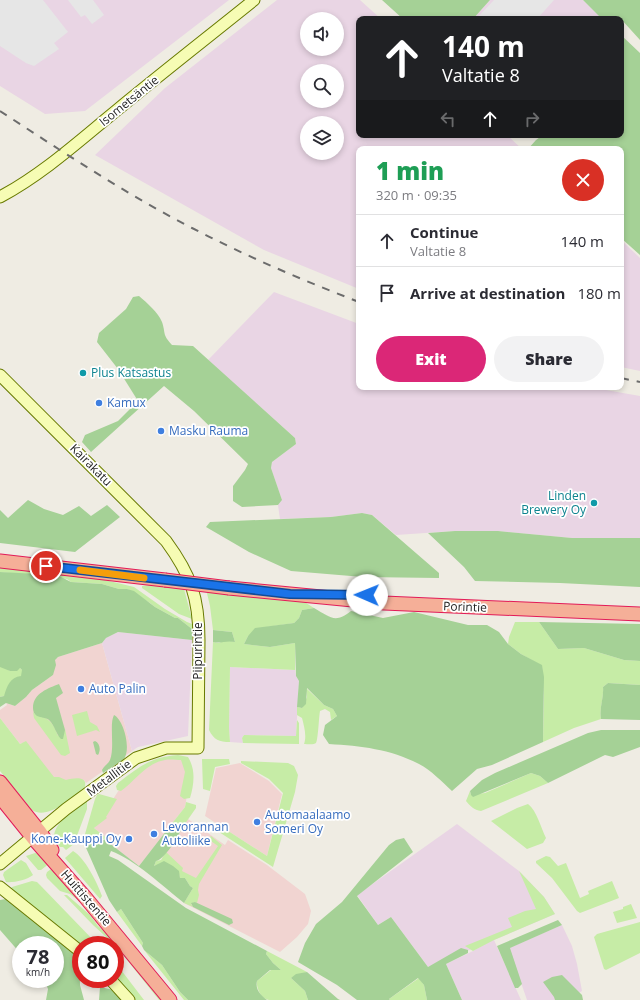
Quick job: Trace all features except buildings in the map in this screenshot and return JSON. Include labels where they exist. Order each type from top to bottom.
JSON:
[{"type":"highway","name":"Porintie","points":[[0,561],[229,588],[384,603],[640,614]]},
{"type":"highway","name":"Porintie","points":[[290,594],[640,606]]},
{"type":"highway","name":"Huittistentie","points":[[0,782],[36,835],[170,1000]]},
{"type":"highway","name":"Huittistentie","points":[[0,797],[36,835]]},
{"type":"main road","name":"Isometsäntie","points":[[0,197],[37,174],[66,153],[254,0]]},
{"type":"main road","name":"Kairakatu","points":[[0,375],[156,530],[179,558]]},
{"type":"main road","name":"Piipurintie","points":[[179,558],[186,571],[195,596],[199,617],[198,748]]},
{"type":"main road","name":"Metallitie","points":[[0,864],[66,809],[136,758],[166,748],[198,748]]},
{"type":"main road","points":[[0,887],[72,945]]},
{"type":"main road","points":[[118,988],[129,1000]]},
{"type":"shaded area","points":[[0,0],[229,0],[85,111],[45,114],[0,86]]},
{"type":"shaded area","points":[[0,0],[43,0],[68,32],[54,43],[59,49],[34,66],[26,63],[0,46]]},
{"type":"shaded area","points":[[68,0],[93,0],[104,15],[92,24],[85,15],[81,17]]},
{"type":"shaded area","points":[[277,0],[360,0],[378,16],[356,16],[356,138],[510,138],[519,146],[356,146],[356,288],[264,250],[95,155],[165,88]]},
{"type":"shaded area","points":[[490,0],[583,0],[600,16],[476,16]]},
{"type":"shaded area","points":[[494,0],[554,0],[540,16],[479,16]]},
{"type":"shaded area","points":[[624,243],[640,258],[640,371],[624,368]]},
{"type":"shaded area","points":[[274,292],[356,323],[356,390],[606,390],[640,396],[640,538],[572,538],[498,531],[455,531],[396,535],[372,515],[362,513],[331,517],[280,519],[278,505],[282,500],[271,468],[272,462],[296,444],[295,438],[208,360]]},
{"type":"shaded area","points":[[118,632],[192,640],[188,736],[138,747],[132,751],[102,643],[106,638]]},
{"type":"shaded area","points":[[102,643],[132,751],[86,783],[84,780],[57,787],[0,718],[0,710],[7,705],[6,703],[15,706],[32,690],[53,675],[54,660],[58,657]]},
{"type":"shaded area","points":[[230,667],[295,670],[299,681],[296,736],[244,735],[242,738],[243,743],[230,742]]},
{"type":"shaded area","points":[[165,758],[184,758],[189,765],[185,807],[139,866],[108,842],[109,840],[94,828],[119,790],[145,767]]},
{"type":"shaded area","points":[[240,763],[269,781],[282,794],[267,856],[205,816],[216,768]]},
{"type":"shaded area","points":[[188,819],[225,845],[228,840],[267,865],[305,894],[311,911],[308,924],[297,937],[280,952],[184,903],[196,884],[162,858],[178,837],[183,824]]},
{"type":"shaded area","points":[[457,824],[519,871],[544,897],[555,914],[494,940],[521,1000],[462,1000],[446,964],[489,942],[428,967],[391,917],[378,925],[357,895]]},
{"type":"shaded area","points":[[562,925],[572,946],[582,991],[568,1000],[527,1000],[509,948]]},
{"type":"green space","points":[[382,0],[490,0],[476,16],[400,16]]},
{"type":"green space","points":[[583,0],[640,0],[640,40],[624,22],[624,16],[599,16]]},
{"type":"green space","points":[[624,38],[640,53],[640,255],[624,241],[624,146],[531,146],[539,138],[624,138]]},
{"type":"green space","points":[[139,296],[158,315],[162,322],[165,336],[172,345],[193,346],[295,438],[296,444],[272,462],[271,468],[282,500],[278,505],[242,507],[233,501],[233,486],[248,464],[194,411],[164,386],[91,452],[82,442],[85,435],[118,421],[138,401],[118,369],[97,342],[99,333],[126,309],[133,297]]},
{"type":"green space","points":[[28,500],[44,509],[63,515],[79,506],[91,516],[107,505],[120,517],[75,552],[0,543],[0,510],[8,518]]},
{"type":"green space","points":[[362,513],[372,515],[439,573],[439,578],[363,577],[291,571],[249,552],[206,527],[210,522],[331,517]]},
{"type":"green space","points":[[455,531],[498,531],[572,538],[640,538],[640,587],[475,581],[464,567],[428,533]]},
{"type":"green space","points":[[0,566],[101,579],[134,587],[165,609],[192,624],[192,629],[178,618],[175,618],[155,607],[127,589],[119,589],[102,584],[71,582],[67,579],[0,572]]},
{"type":"green space","points":[[0,572],[57,575],[71,582],[102,584],[119,589],[134,591],[155,607],[175,618],[178,618],[192,629],[192,640],[118,632],[106,638],[102,643],[58,657],[55,660],[56,665],[53,675],[32,690],[15,706],[6,703],[0,707],[0,697],[4,696],[8,686],[14,678],[21,676],[22,670],[20,668],[17,671],[10,671],[0,667]]},
{"type":"green space","points":[[150,585],[184,589],[192,619],[179,614],[142,588],[142,586]]},
{"type":"green space","points":[[206,589],[303,601],[314,608],[302,610],[299,618],[294,623],[267,627],[248,636],[244,644],[270,647],[295,643],[295,670],[230,667],[230,742],[217,740],[209,730],[213,642],[219,643],[226,640],[235,642],[232,632],[213,630]]},
{"type":"green space","points":[[314,608],[332,618],[341,617],[351,611],[383,618],[414,612],[468,625],[487,625],[499,632],[508,644],[521,654],[542,665],[544,677],[543,742],[492,765],[477,769],[452,791],[428,769],[408,759],[375,749],[329,744],[323,735],[325,725],[337,716],[333,709],[324,705],[307,688],[306,704],[302,708],[297,707],[299,681],[296,676],[295,643],[270,647],[244,644],[248,636],[255,628],[294,623],[299,618],[302,610]]},
{"type":"green space","points":[[515,622],[539,622],[558,649],[584,648],[624,660],[640,661],[640,685],[608,683],[603,687],[601,719],[574,728],[543,742],[544,695],[542,666],[521,654],[508,644]]},
{"type":"green space","points":[[539,622],[640,624],[640,661],[624,660],[584,648],[558,649]]},
{"type":"green space","points":[[213,630],[232,632],[235,642],[213,642]]},
{"type":"green space","points":[[2,666],[10,671],[20,668],[23,674],[4,696],[0,697],[0,667]]},
{"type":"green space","points":[[608,683],[640,685],[640,720],[601,719],[603,687]]},
{"type":"green space","points":[[59,684],[63,693],[56,698],[65,730],[63,739],[59,737],[49,720],[37,716],[33,709],[36,698],[42,692]]},
{"type":"green space","points":[[306,688],[324,705],[333,709],[337,716],[331,720],[330,712],[325,709],[320,711],[317,741],[314,744],[304,744],[304,724],[302,718],[297,715],[297,707],[302,708],[307,697]]},
{"type":"green space","points":[[87,711],[90,722],[97,726],[100,732],[96,730],[77,736],[72,715]]},
{"type":"green space","points":[[33,712],[49,721],[54,727],[58,736],[65,730],[64,724],[70,753],[65,756],[61,755],[34,718]]},
{"type":"green space","points":[[114,715],[118,718],[124,729],[127,743],[126,756],[123,760],[103,773],[102,770],[110,760],[111,755],[112,724]]},
{"type":"green space","points":[[0,718],[20,744],[26,741],[54,777],[59,777],[66,780],[78,778],[84,780],[85,786],[83,791],[51,810],[38,812],[32,810],[0,771]]},
{"type":"green space","points":[[297,720],[299,723],[299,744],[243,743],[242,738],[244,735],[296,736]]},
{"type":"green space","points":[[601,730],[640,730],[640,747],[613,757],[605,755],[548,783],[540,776],[531,773],[473,797],[471,795],[470,791],[482,780],[495,773],[588,733]]},
{"type":"green space","points":[[95,741],[100,747],[98,755],[96,754],[93,742]]},
{"type":"green space","points":[[178,755],[188,757],[191,762],[193,782],[190,798],[184,799],[180,796],[185,772],[181,760],[167,760],[158,762],[146,768],[121,791],[117,790],[116,786],[118,783],[145,764],[160,758]]},
{"type":"green space","points":[[202,759],[229,759],[230,764],[215,767],[210,791],[203,789]]},
{"type":"green space","points":[[241,761],[288,763],[294,766],[298,775],[295,792],[273,867],[219,832],[222,827],[267,856],[283,793],[269,779],[241,763]]},
{"type":"green space","points":[[531,773],[540,776],[548,783],[481,811],[472,808],[466,801],[470,791],[471,795],[485,793]]},
{"type":"green space","points":[[99,794],[117,799],[106,817],[107,818],[94,828],[109,840],[108,842],[106,839],[83,841],[95,799]]},
{"type":"green space","points":[[87,800],[87,809],[74,844],[66,850],[63,847],[60,847],[55,841],[54,835],[56,829],[65,817],[82,802]]},
{"type":"green space","points":[[186,802],[196,805],[196,808],[182,828],[170,826],[185,807]]},
{"type":"green space","points":[[528,804],[536,815],[546,838],[543,843],[527,849],[491,821]]},
{"type":"green space","points":[[170,826],[182,828],[171,847],[160,859],[156,861],[154,866],[164,861],[179,871],[180,878],[185,878],[193,888],[184,903],[149,874],[129,860],[111,851],[109,856],[118,860],[186,908],[267,951],[266,954],[281,970],[270,970],[257,981],[258,990],[267,1000],[188,1000],[180,992],[162,965],[144,950],[142,946],[143,943],[121,909],[117,912],[109,900],[83,841],[100,841],[106,839],[139,866]]},
{"type":"green space","points":[[211,836],[222,845],[199,884],[197,903],[195,902],[191,904],[193,907],[184,903],[193,888],[185,878],[180,878],[179,874],[158,865],[154,866],[156,861],[161,860],[166,852],[183,868],[182,871],[196,878],[218,846],[208,839]]},
{"type":"green space","points":[[404,838],[413,852],[357,896],[378,925],[391,917],[428,967],[461,948],[468,950],[468,953],[446,964],[462,1000],[427,1000],[424,985],[418,978],[389,999],[390,1000],[357,1000],[337,985],[298,962],[305,943],[316,924],[342,902],[389,845],[396,840]]},
{"type":"green space","points":[[73,851],[82,859],[90,871],[102,896],[100,899],[65,858]]},
{"type":"green space","points":[[35,853],[40,854],[50,863],[41,870],[38,870],[26,856]]},
{"type":"green space","points":[[546,856],[550,857],[558,866],[566,863],[580,898],[589,894],[588,891],[612,881],[619,898],[580,913],[552,878],[536,863],[536,861]]},
{"type":"green space","points":[[21,860],[26,863],[33,875],[20,881],[6,882],[3,875],[4,872]]},
{"type":"green space","points":[[54,867],[87,907],[70,894],[60,891],[47,878],[47,872]]},
{"type":"green space","points":[[519,871],[544,897],[555,914],[494,940],[473,951],[465,946],[512,927],[508,918],[525,911],[536,909]]},
{"type":"green space","points":[[32,881],[37,882],[89,936],[72,936],[72,938],[10,890],[12,887]]},
{"type":"green space","points":[[64,895],[67,895],[90,915],[98,926],[111,936],[105,936]]},
{"type":"green space","points":[[6,899],[55,936],[12,936],[12,944],[0,930],[0,900]]},
{"type":"green space","points":[[195,902],[232,919],[233,923],[229,925],[193,907],[191,903]]},
{"type":"green space","points":[[631,904],[637,918],[617,923],[613,912],[623,909],[623,907]]},
{"type":"green space","points":[[121,909],[143,943],[142,946],[117,912]]},
{"type":"green space","points":[[558,920],[562,925],[510,948],[522,984],[518,988],[515,988],[497,946]]},
{"type":"green space","points":[[640,922],[640,953],[606,970],[604,969],[594,937],[597,934]]},
{"type":"green space","points":[[64,944],[72,950],[72,988],[81,988],[84,1000],[46,1000],[48,989],[64,988]]},
{"type":"green space","points":[[124,948],[167,1000],[159,1000],[124,956]]},
{"type":"green space","points":[[144,950],[162,965],[180,992],[188,1000],[184,1000]]},
{"type":"green space","points":[[267,951],[307,972],[291,978],[305,991],[308,1000],[269,1000],[261,995],[258,990],[257,981],[271,970],[281,970],[266,954]]},
{"type":"green space","points":[[307,972],[340,1000],[308,1000],[305,991],[291,978],[296,974]]},
{"type":"green space","points":[[124,974],[144,1000],[134,1000],[124,988]]},
{"type":"green space","points":[[562,975],[582,995],[583,1000],[555,1000],[543,982],[552,977]]},
{"type":"green space","points":[[419,978],[424,985],[427,1000],[389,999]]},
{"type":"green space","points":[[100,988],[105,988],[114,990],[123,1000],[99,1000]]},
{"type":"railway","points":[[0,111],[119,187],[167,215],[274,267],[356,301]]},
{"type":"railway","points":[[624,379],[640,382]]},
{"type":"slow traffic","points":[[80,570],[144,578]]},
{"type":"place","name":"Plus Katsastus","points":[[83,373]]},
{"type":"place","name":"Kamux","points":[[99,403]]},
{"type":"place","name":"Masku Rauma","points":[[161,431]]},
{"type":"place","name":"Linden Brewery Oy","points":[[594,503]]},
{"type":"place","name":"Auto Palin","points":[[81,689]]},
{"type":"place","name":"Automaalaamo Someri Oy","points":[[257,822]]},
{"type":"place","name":"Levorannan Autoliike","points":[[154,834]]},
{"type":"place","name":"Kone-Kauppi Oy","points":[[129,839]]},
{"type":"route","points":[[46,566],[122,576],[290,594],[367,595]]}]
